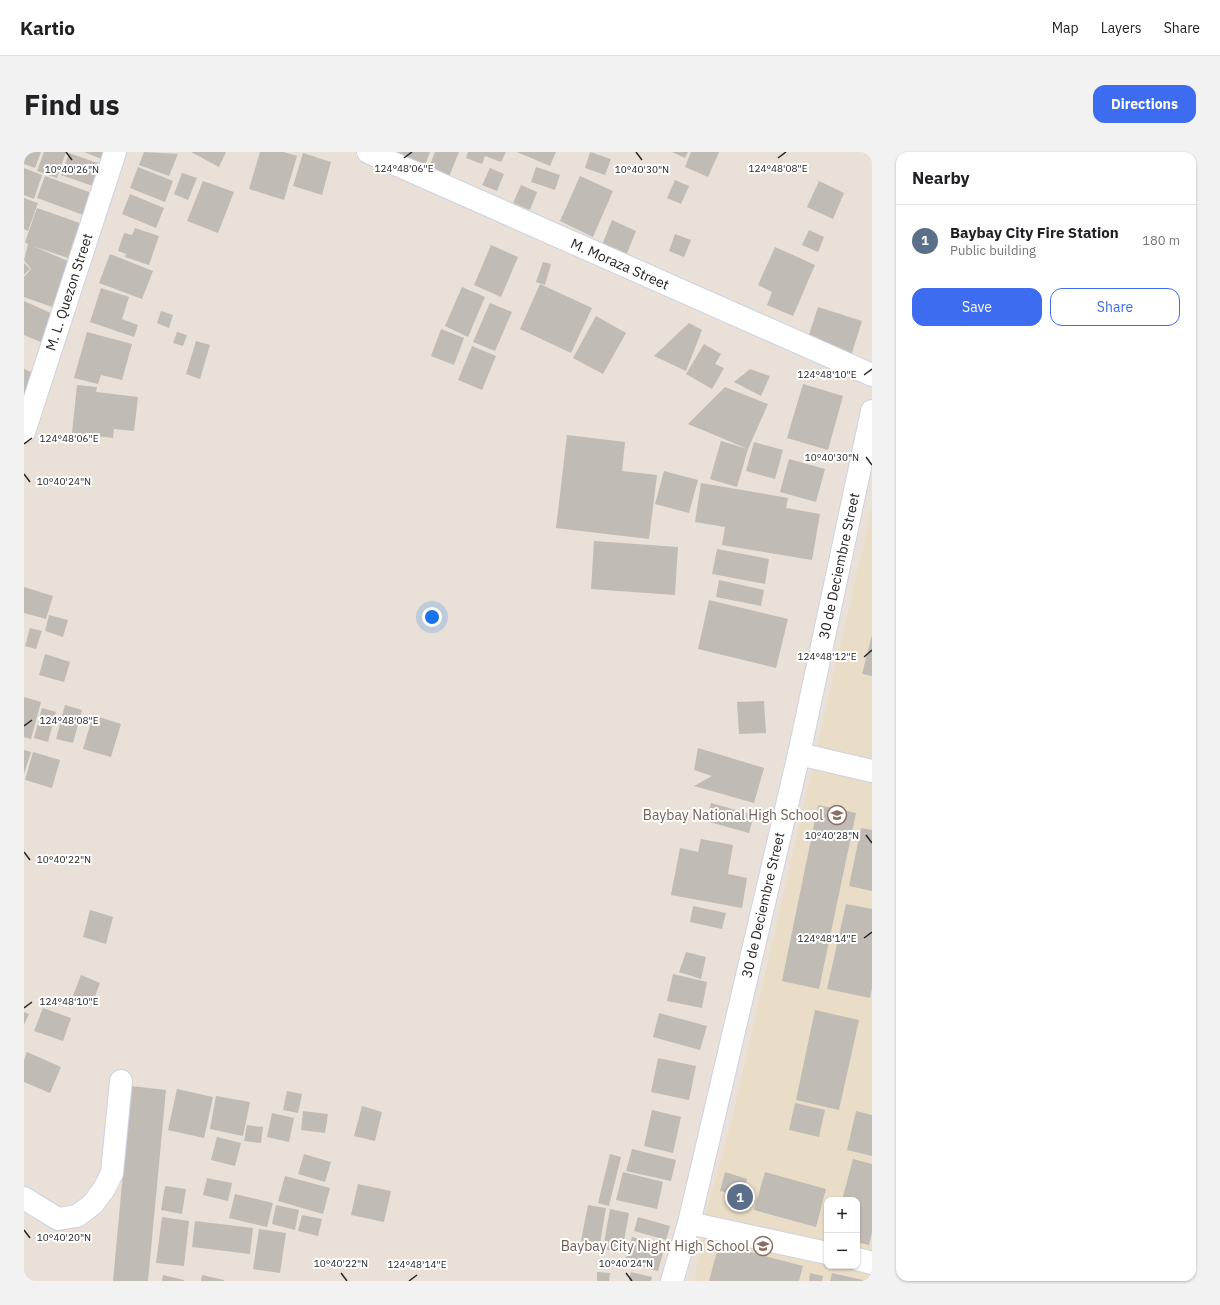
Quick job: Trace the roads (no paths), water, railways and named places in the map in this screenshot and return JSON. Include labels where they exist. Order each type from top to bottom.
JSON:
[{"type":"street","name":"M. L. Quezon Street","points":[[24,432],[115,152]]},
{"type":"street","name":"M. Moraza Street","points":[[368,152],[872,375]]},
{"type":"street","name":"30 de Deciembre Street","points":[[672,1281],[688,1223],[799,754],[872,411]]},
{"type":"street","points":[[799,754],[872,771]]},
{"type":"street","points":[[24,1198],[58,1219],[77,1216],[93,1204],[104,1189],[112,1173],[121,1081]]},
{"type":"street","points":[[688,1223],[824,1252]]},
{"type":"street","points":[[860,1261],[872,1263]]},
{"type":"place","name":"Baybay National High School","points":[[837,815]]},
{"type":"place","name":"Baybay City Fire Station","points":[[740,1197]]},
{"type":"place","name":"Baybay City Night High School","points":[[763,1246]]}]
